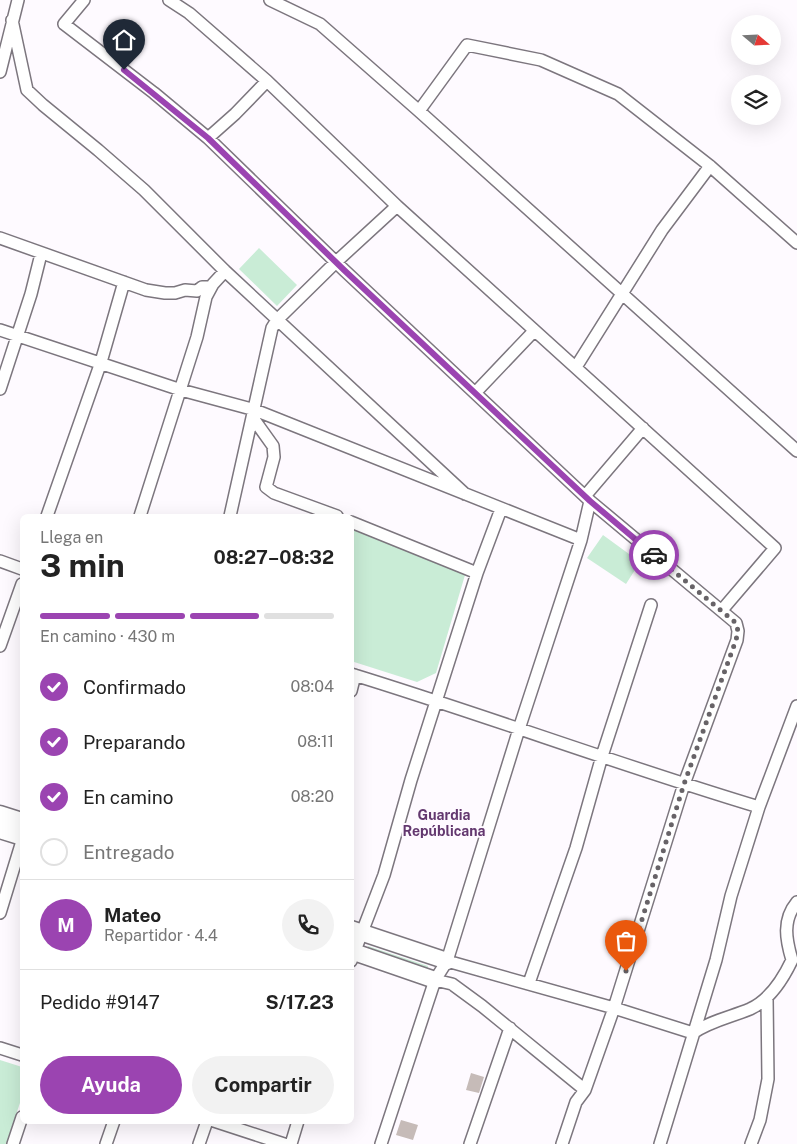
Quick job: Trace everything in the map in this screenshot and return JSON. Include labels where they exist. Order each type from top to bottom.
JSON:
[{"type":"street","points":[[0,72],[4,35],[12,20],[18,0]]},
{"type":"street","points":[[84,0],[64,24],[154,93],[208,138],[336,262],[588,498],[736,623],[738,631],[736,640],[684,784],[614,1008],[585,1090],[576,1102],[562,1144]]},
{"type":"street","points":[[169,0],[189,13],[267,81],[397,206],[775,548],[722,610]]},
{"type":"street","points":[[270,0],[320,24],[623,293],[797,451]]},
{"type":"street","points":[[12,20],[27,90],[42,105],[144,190],[225,271],[465,494]]},
{"type":"street","points":[[419,111],[467,45],[541,60],[618,94],[710,166],[797,243]]},
{"type":"street","points":[[208,138],[236,114],[267,81]]},
{"type":"street","points":[[576,367],[662,230],[710,166]]},
{"type":"street","points":[[230,514],[272,328],[277,320],[336,262],[397,206]]},
{"type":"street","points":[[0,238],[146,290],[175,293],[185,290],[197,291],[202,287],[211,287]]},
{"type":"street","points":[[0,389],[19,336],[41,254]]},
{"type":"street","points":[[141,514],[197,337],[206,297],[211,287],[225,271]]},
{"type":"street","points":[[48,514],[101,362],[124,282]]},
{"type":"street","points":[[0,330],[254,414],[582,540]]},
{"type":"street","points":[[475,393],[534,331]]},
{"type":"street","points":[[254,414],[273,446],[274,457],[266,487],[274,493],[332,514]]},
{"type":"street","points":[[380,1144],[435,980],[448,961],[519,729],[582,540],[588,498],[642,428]]},
{"type":"street","points":[[501,509],[477,573],[384,875],[356,931],[448,961],[529,983],[693,1033]]},
{"type":"street","points":[[354,523],[477,573]]},
{"type":"street","points":[[0,561],[20,567]]},
{"type":"street","points":[[0,646],[20,590]]},
{"type":"street","points":[[529,983],[576,848],[602,756],[651,605]]},
{"type":"street","points":[[354,675],[759,807]]},
{"type":"street","points":[[660,1144],[716,960],[731,896],[759,807],[797,706]]},
{"type":"street","points":[[0,814],[20,821]]},
{"type":"street","points":[[0,830],[20,838]]},
{"type":"street","points":[[0,912],[20,846]]},
{"type":"street","points":[[693,1033],[704,1026],[751,1008],[767,998],[794,959],[785,932],[797,902]]},
{"type":"street","points":[[354,956],[452,984],[510,1028],[585,1090]]},
{"type":"street","points":[[751,1144],[760,1120],[768,1080],[767,998]]},
{"type":"street","points":[[470,1144],[510,1028]]},
{"type":"street","points":[[0,1048],[20,1054]]},
{"type":"street","points":[[13,1144],[20,1123]]},
{"type":"street","points":[[106,1144],[113,1124]]},
{"type":"street","points":[[199,1144],[206,1124]]},
{"type":"street","points":[[223,1124],[284,1144]]},
{"type":"street","points":[[291,1144],[297,1124]]},
{"type":"green space","points":[[259,248],[297,285],[277,306],[239,269]]},
{"type":"green space","points":[[354,530],[465,575],[436,673],[417,682],[354,662]]},
{"type":"green space","points":[[603,535],[640,562],[626,584],[587,558]]},
{"type":"green space","points":[[368,946],[428,966],[427,971],[367,949]]},
{"type":"green space","points":[[0,1060],[20,1066],[20,1103],[6,1144],[0,1144]]},
{"type":"building","points":[[471,1073],[484,1077],[479,1093],[466,1090]]},
{"type":"building","points":[[401,1120],[418,1125],[413,1140],[396,1135]]},
{"type":"way so far","points":[[626,971],[684,784],[738,631],[736,623],[722,610],[712,604],[654,555]]},
{"type":"district","name":"Guardia Repúblicana","points":[[444,824]]},
{"type":"route","points":[[124,70],[208,138],[344,270],[590,501],[654,555]]}]
